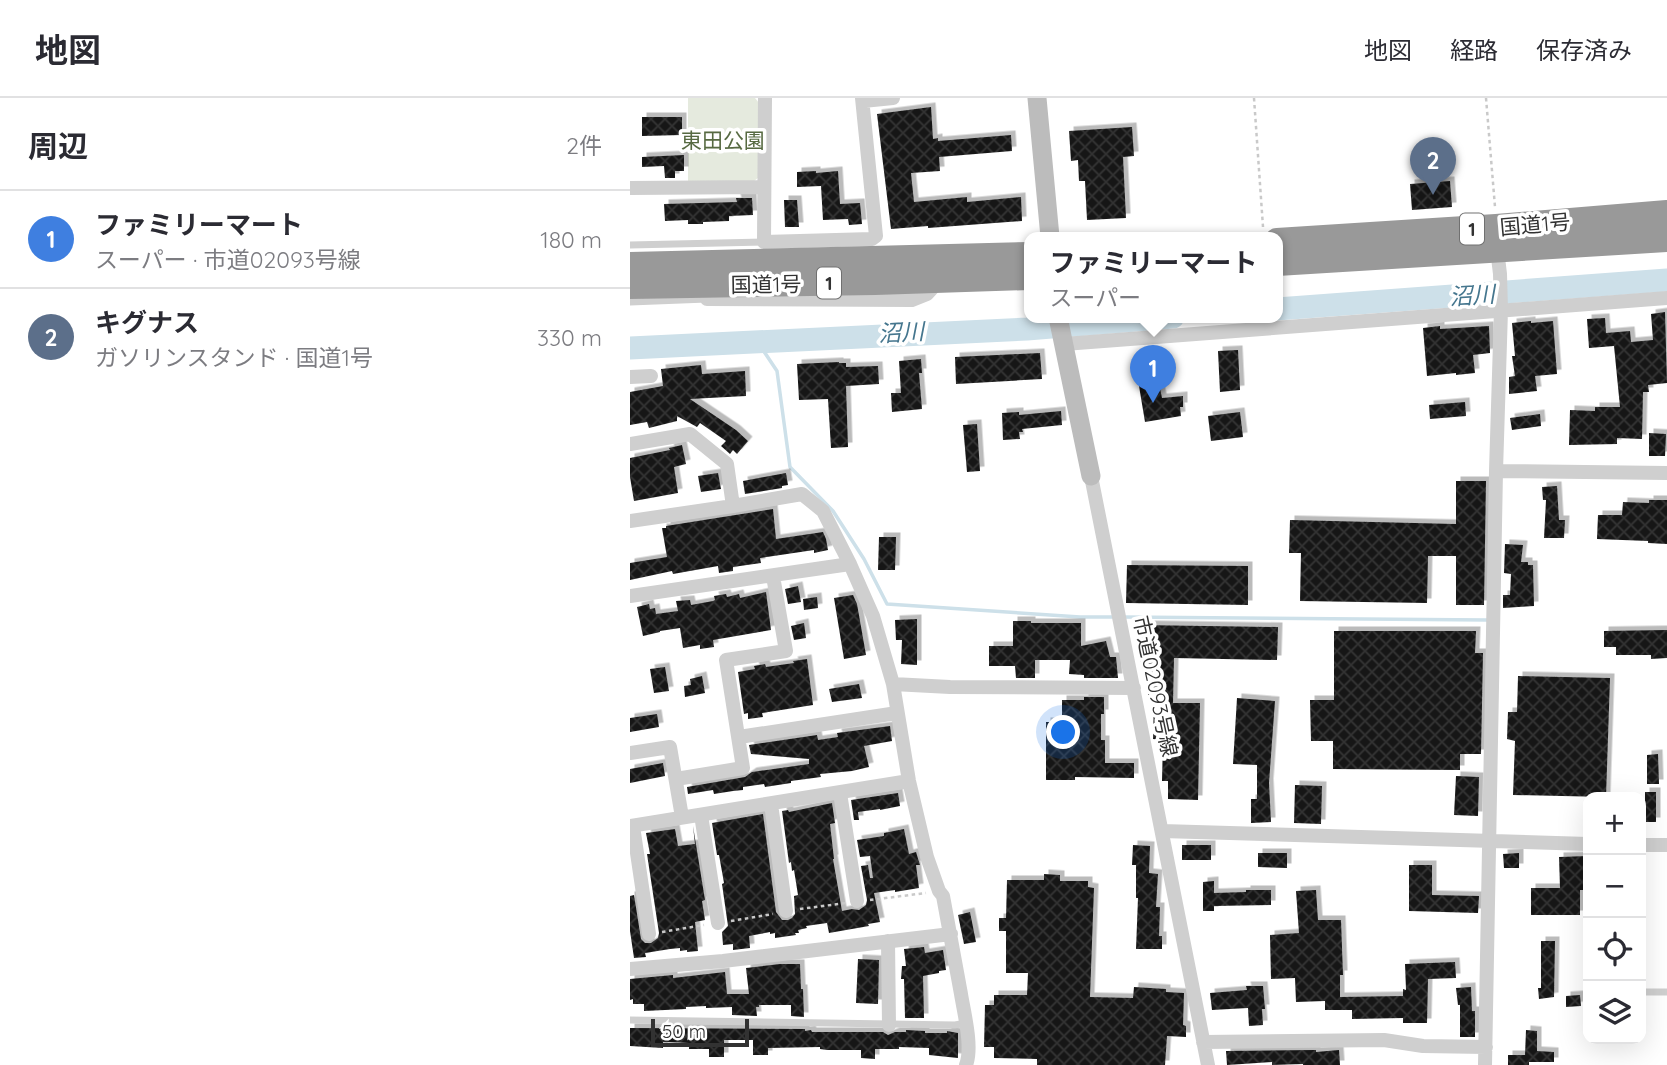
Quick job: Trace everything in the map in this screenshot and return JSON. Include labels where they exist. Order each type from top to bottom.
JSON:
[{"type":"highway","name":"国道1号","points":[[1283,241],[1498,250],[1667,214]]},
{"type":"highway","name":"国道1号","points":[[1283,263],[1667,239]]},
{"type":"highway","name":"国道1号","points":[[630,265],[1024,255]]},
{"type":"highway","name":"国道1号","points":[[630,286],[1024,276]]},
{"type":"street","points":[[765,98],[764,243],[872,239],[876,236],[863,99],[893,98]]},
{"type":"street","points":[[1037,98],[1050,232]]},
{"type":"street","points":[[630,188],[764,187]]},
{"type":"street","points":[[1485,1065],[1501,308],[1498,250]]},
{"type":"street","points":[[707,299],[912,300],[927,294],[940,280]]},
{"type":"street","points":[[1063,342],[1667,298]]},
{"type":"street","name":"市道02093号線","points":[[1059,323],[1208,1065]]},
{"type":"street","points":[[630,377],[651,376]]},
{"type":"street","points":[[630,444],[690,433],[727,464],[733,506]]},
{"type":"street","points":[[1496,471],[1667,473]]},
{"type":"street","points":[[630,521],[802,494],[824,511],[873,616],[893,684],[909,781],[927,857],[943,896],[951,934],[969,1057],[966,1065]]},
{"type":"street","points":[[630,596],[850,564]]},
{"type":"street","points":[[676,779],[743,768],[726,660],[786,651],[773,576]]},
{"type":"street","points":[[893,684],[1134,688]]},
{"type":"street","points":[[739,737],[897,713]]},
{"type":"street","points":[[630,753],[670,747],[682,817]]},
{"type":"street","points":[[649,934],[631,826],[909,781]]},
{"type":"street","points":[[840,793],[857,901]]},
{"type":"street","points":[[771,804],[786,911]]},
{"type":"street","points":[[701,815],[718,923]]},
{"type":"street","points":[[1162,831],[1583,844]]},
{"type":"street","points":[[1646,845],[1667,845]]},
{"type":"street","points":[[630,969],[723,961],[951,934]]},
{"type":"street","points":[[888,941],[888,1025]]},
{"type":"street","points":[[1203,1042],[1384,1040],[1423,1046],[1486,1047]]},
{"type":"lane","points":[[630,245],[764,243]]},
{"type":"lane","points":[[630,302],[707,299]]},
{"type":"lane","points":[[1646,992],[1667,992]]},
{"type":"lane","points":[[630,1020],[888,1025],[965,1023]]},
{"type":"path","points":[[1254,98],[1263,232]]},
{"type":"path","points":[[1486,98],[1498,250]]},
{"type":"green space","name":"東田公園","points":[[688,98],[755,98],[759,103],[759,177],[753,182],[688,182]]},
{"type":"building","points":[[931,107],[933,139],[938,138],[938,141],[1011,135],[1012,151],[939,157],[940,171],[911,173],[914,202],[967,197],[967,202],[1021,197],[1022,221],[891,229],[877,114]]},
{"type":"building","points":[[642,117],[682,117],[682,135],[642,136]]},
{"type":"building","points":[[1132,127],[1134,156],[1123,157],[1126,218],[1087,220],[1085,181],[1079,181],[1078,160],[1071,161],[1069,131]]},
{"type":"building","points":[[684,155],[684,171],[675,171],[675,178],[665,178],[664,166],[642,167],[642,157]]},
{"type":"building","points":[[838,171],[840,204],[860,203],[862,224],[849,225],[848,219],[823,220],[821,186],[797,187],[797,172]]},
{"type":"building","points":[[1450,181],[1452,207],[1412,210],[1410,184]]},
{"type":"building","points":[[736,198],[752,198],[753,215],[729,216],[729,221],[703,224],[688,224],[688,220],[665,221],[664,204],[737,202]]},
{"type":"building","points":[[784,200],[797,200],[799,227],[785,227]]},
{"type":"building","points":[[1665,312],[1667,383],[1648,385],[1649,392],[1643,392],[1642,439],[1617,438],[1617,444],[1569,445],[1570,410],[1595,411],[1595,407],[1620,407],[1614,346],[1589,348],[1587,319],[1605,318],[1606,333],[1630,331],[1631,342],[1653,340],[1651,314]]},
{"type":"building","points":[[1553,321],[1557,374],[1535,376],[1537,391],[1509,394],[1509,377],[1515,376],[1512,323]]},
{"type":"building","points":[[1440,326],[1440,329],[1489,326],[1490,353],[1473,355],[1475,373],[1427,376],[1423,328]]},
{"type":"building","points":[[1238,350],[1240,390],[1220,392],[1218,351]]},
{"type":"building","points":[[1040,353],[1042,379],[956,384],[955,357]]},
{"type":"building","points":[[921,359],[922,373],[919,373],[922,409],[892,412],[891,393],[901,393],[899,361]]},
{"type":"building","points":[[846,363],[846,367],[878,366],[879,384],[846,386],[848,447],[831,448],[828,399],[799,400],[797,364]]},
{"type":"building","points":[[701,365],[702,374],[745,371],[746,396],[690,399],[748,441],[737,454],[733,450],[730,454],[721,446],[726,441],[700,423],[697,427],[677,416],[677,421],[649,428],[647,422],[630,425],[630,392],[663,386],[661,369]]},
{"type":"building","points":[[1159,383],[1162,398],[1183,396],[1181,416],[1145,422],[1139,386]]},
{"type":"building","points":[[1465,402],[1466,416],[1430,419],[1429,405]]},
{"type":"building","points":[[1061,411],[1062,425],[1022,429],[1023,432],[1019,432],[1020,439],[1003,440],[1002,413],[1019,412],[1019,415]]},
{"type":"building","points":[[1240,412],[1243,437],[1211,441],[1208,416]]},
{"type":"building","points":[[1540,414],[1541,426],[1512,430],[1510,418]]},
{"type":"building","points":[[977,424],[980,471],[967,472],[963,425]]},
{"type":"building","points":[[1649,433],[1666,434],[1665,456],[1649,456]]},
{"type":"building","points":[[682,445],[686,464],[674,467],[678,493],[634,501],[630,458]]},
{"type":"building","points":[[718,473],[721,489],[701,492],[698,476]]},
{"type":"building","points":[[786,473],[788,485],[745,494],[743,481]]},
{"type":"building","points":[[1456,481],[1486,481],[1484,605],[1456,605],[1456,556],[1428,556],[1427,603],[1300,601],[1301,553],[1289,553],[1290,520],[1456,524]]},
{"type":"building","points":[[1557,486],[1559,520],[1565,520],[1564,538],[1544,538],[1546,500],[1543,500],[1542,487]]},
{"type":"building","points":[[1649,500],[1667,500],[1667,544],[1597,539],[1598,515],[1622,515],[1623,502],[1649,503]]},
{"type":"building","points":[[773,509],[776,539],[823,532],[828,550],[760,558],[761,563],[733,567],[733,571],[719,573],[718,566],[673,574],[672,571],[630,580],[630,563],[667,557],[662,528],[666,526]]},
{"type":"building","points":[[879,537],[896,537],[895,570],[878,570]]},
{"type":"building","points":[[1505,544],[1523,545],[1521,562],[1533,565],[1534,606],[1503,608],[1503,595],[1510,595],[1511,574],[1504,573]]},
{"type":"building","points":[[1127,565],[1248,566],[1248,605],[1126,603]]},
{"type":"building","points":[[798,586],[801,602],[788,604],[785,589]]},
{"type":"building","points":[[766,592],[771,630],[713,640],[714,647],[700,649],[700,645],[683,648],[680,628],[643,636],[637,607],[649,604],[650,609],[655,608],[656,614],[678,611],[676,601],[690,600],[691,605],[713,601],[714,596],[739,594],[740,598]]},
{"type":"building","points":[[853,595],[866,655],[844,659],[834,598]]},
{"type":"building","points":[[817,597],[818,608],[804,610],[803,599]]},
{"type":"building","points":[[917,619],[917,665],[901,664],[902,640],[896,640],[895,620]]},
{"type":"building","points":[[1013,621],[1081,623],[1081,646],[1106,641],[1110,657],[1116,657],[1118,678],[1084,678],[1084,675],[1069,674],[1070,660],[1035,660],[1035,678],[1016,678],[1015,666],[989,666],[989,646],[1013,646]]},
{"type":"building","points":[[804,623],[806,638],[794,640],[791,626]]},
{"type":"building","points":[[1140,625],[1278,627],[1277,660],[1174,658],[1173,703],[1200,703],[1198,800],[1168,799],[1168,781],[1162,781],[1163,740],[1153,739],[1154,695],[1148,695],[1148,666],[1140,666]]},
{"type":"building","points":[[1667,630],[1667,658],[1616,655],[1616,647],[1604,647],[1604,631]]},
{"type":"building","points":[[1334,631],[1476,631],[1475,653],[1483,653],[1481,754],[1460,754],[1460,770],[1333,769],[1333,741],[1311,741],[1310,700],[1334,700]]},
{"type":"building","points":[[807,659],[813,705],[762,713],[763,717],[748,719],[748,713],[744,714],[738,672],[755,669],[754,666],[765,664],[766,667]]},
{"type":"building","points":[[665,667],[669,691],[654,693],[650,669]]},
{"type":"building","points":[[702,676],[705,693],[685,697],[684,686],[691,685],[690,679]]},
{"type":"building","points":[[1518,676],[1610,678],[1606,792],[1583,792],[1583,797],[1513,795],[1515,741],[1507,739],[1508,712],[1517,712]]},
{"type":"building","points":[[859,684],[862,698],[832,702],[829,689]]},
{"type":"building","points":[[1084,697],[1104,697],[1101,740],[1105,740],[1105,763],[1134,763],[1134,778],[1075,777],[1075,780],[1046,780],[1046,722],[1062,722],[1062,700],[1084,700]]},
{"type":"building","points":[[1237,698],[1275,701],[1269,783],[1271,822],[1251,823],[1251,799],[1257,799],[1257,765],[1233,764]]},
{"type":"building","points":[[657,714],[659,727],[630,732],[630,718]]},
{"type":"building","points":[[890,726],[892,741],[864,746],[869,767],[820,774],[821,777],[765,787],[764,784],[714,794],[713,790],[688,794],[687,787],[745,777],[752,772],[809,764],[809,759],[751,754],[749,745],[817,735],[818,740],[838,737],[837,733]]},
{"type":"building","points":[[1658,754],[1659,784],[1647,784],[1647,755]]},
{"type":"building","points":[[663,763],[665,776],[630,783],[630,769]]},
{"type":"building","points":[[1456,776],[1479,777],[1478,816],[1454,815]]},
{"type":"building","points":[[1295,785],[1322,786],[1321,824],[1294,823]]},
{"type":"building","points":[[1646,792],[1656,792],[1656,822],[1646,822]]},
{"type":"building","points":[[898,793],[900,806],[858,812],[859,820],[854,820],[851,800]]},
{"type":"building","points":[[832,803],[835,823],[830,824],[833,859],[842,911],[859,910],[866,905],[861,866],[868,865],[870,878],[873,878],[870,856],[860,857],[857,840],[884,836],[884,833],[904,829],[909,854],[916,852],[920,865],[916,865],[919,888],[874,893],[880,922],[868,924],[869,926],[829,933],[827,923],[806,926],[807,928],[798,930],[796,935],[775,938],[775,933],[770,932],[749,936],[750,948],[733,950],[733,944],[723,945],[722,932],[728,926],[724,883],[712,823],[763,814],[776,912],[782,920],[788,920],[795,914],[794,896],[798,895],[794,870],[792,871],[791,862],[789,863],[782,811]]},
{"type":"building","points":[[693,826],[705,900],[702,901],[705,920],[695,922],[698,951],[670,949],[645,953],[646,957],[634,958],[630,931],[630,896],[634,895],[641,939],[645,943],[651,943],[658,938],[659,933],[646,833],[675,829],[678,846],[695,844]]},
{"type":"building","points":[[1133,845],[1150,846],[1149,873],[1158,874],[1156,907],[1160,907],[1159,936],[1162,936],[1162,949],[1136,949],[1138,898],[1136,865],[1132,865]]},
{"type":"building","points":[[1182,845],[1211,845],[1211,860],[1182,860]]},
{"type":"building","points":[[1258,853],[1287,853],[1287,868],[1258,867]]},
{"type":"building","points":[[1519,853],[1519,868],[1504,868],[1503,854]]},
{"type":"building","points":[[1583,856],[1580,915],[1531,915],[1531,888],[1560,888],[1559,857]]},
{"type":"building","points":[[1409,865],[1432,865],[1432,895],[1479,896],[1478,913],[1409,911]]},
{"type":"building","points":[[1044,874],[1060,875],[1060,881],[1088,881],[1088,887],[1094,888],[1090,997],[1133,998],[1134,987],[1184,993],[1183,1025],[1186,1026],[1186,1037],[1167,1036],[1165,1065],[1037,1065],[1037,1059],[994,1058],[994,1047],[984,1047],[985,1005],[994,1005],[994,995],[1027,995],[1028,973],[1006,973],[1006,931],[999,931],[999,918],[1006,918],[1007,880],[1044,880]]},
{"type":"building","points":[[1214,881],[1214,893],[1271,890],[1271,905],[1214,906],[1214,911],[1203,911],[1203,882]]},
{"type":"building","points":[[1316,890],[1318,920],[1341,920],[1343,975],[1340,975],[1340,997],[1403,996],[1403,989],[1406,990],[1405,964],[1455,962],[1456,978],[1428,979],[1427,1023],[1403,1023],[1403,1018],[1352,1019],[1352,1010],[1325,1010],[1325,1001],[1296,1002],[1295,978],[1271,979],[1270,935],[1299,933],[1296,891]]},
{"type":"building","points":[[970,912],[976,942],[964,944],[958,915]]},
{"type":"building","points":[[1541,941],[1555,941],[1554,997],[1539,999],[1538,988],[1541,988]]},
{"type":"building","points":[[924,947],[925,953],[943,950],[946,970],[923,976],[924,1018],[905,1018],[904,979],[901,979],[902,966],[906,966],[904,949]]},
{"type":"building","points":[[858,959],[879,960],[878,1004],[856,1003]]},
{"type":"building","points":[[800,964],[804,1017],[791,1016],[791,1005],[759,1005],[756,1007],[757,1016],[732,1015],[732,1007],[706,1006],[644,1011],[644,1004],[633,1004],[633,999],[630,1000],[630,979],[673,975],[673,978],[725,972],[727,994],[749,994],[746,968]]},
{"type":"building","points":[[1246,986],[1263,986],[1263,1025],[1249,1026],[1248,1008],[1212,1010],[1210,993],[1247,990]]},
{"type":"building","points":[[1471,987],[1475,1037],[1460,1037],[1460,1005],[1456,988]]},
{"type":"building","points":[[1580,995],[1581,1006],[1566,1007],[1566,996]]},
{"type":"building","points":[[630,1028],[805,1029],[812,1032],[883,1032],[888,1035],[906,1030],[925,1033],[947,1031],[958,1033],[958,1058],[929,1055],[929,1048],[899,1047],[875,1049],[875,1059],[861,1058],[861,1050],[827,1050],[820,1047],[768,1048],[768,1055],[753,1055],[753,1040],[724,1040],[724,1057],[709,1057],[709,1049],[689,1049],[689,1043],[663,1042],[663,1048],[630,1046]]},
{"type":"building","points":[[1526,1030],[1537,1031],[1537,1051],[1554,1052],[1554,1062],[1508,1065],[1508,1055],[1525,1055]]},
{"type":"building","points":[[1339,1050],[1340,1065],[1272,1065],[1272,1062],[1227,1065],[1226,1051]]},
{"type":"waterway","name":"沼川","points":[[1283,309],[1667,280]]},
{"type":"waterway","name":"沼川","points":[[630,348],[1027,329],[1100,323]]},
{"type":"waterway","points":[[757,341],[777,371],[790,467],[833,511],[864,559],[887,604],[1114,617]]},
{"type":"waterway","points":[[1122,617],[1487,620]]},
{"type":"place","name":"キグナス","points":[[1433,195]]},
{"type":"place","name":"ファミリーマート","points":[[1153,403]]}]
